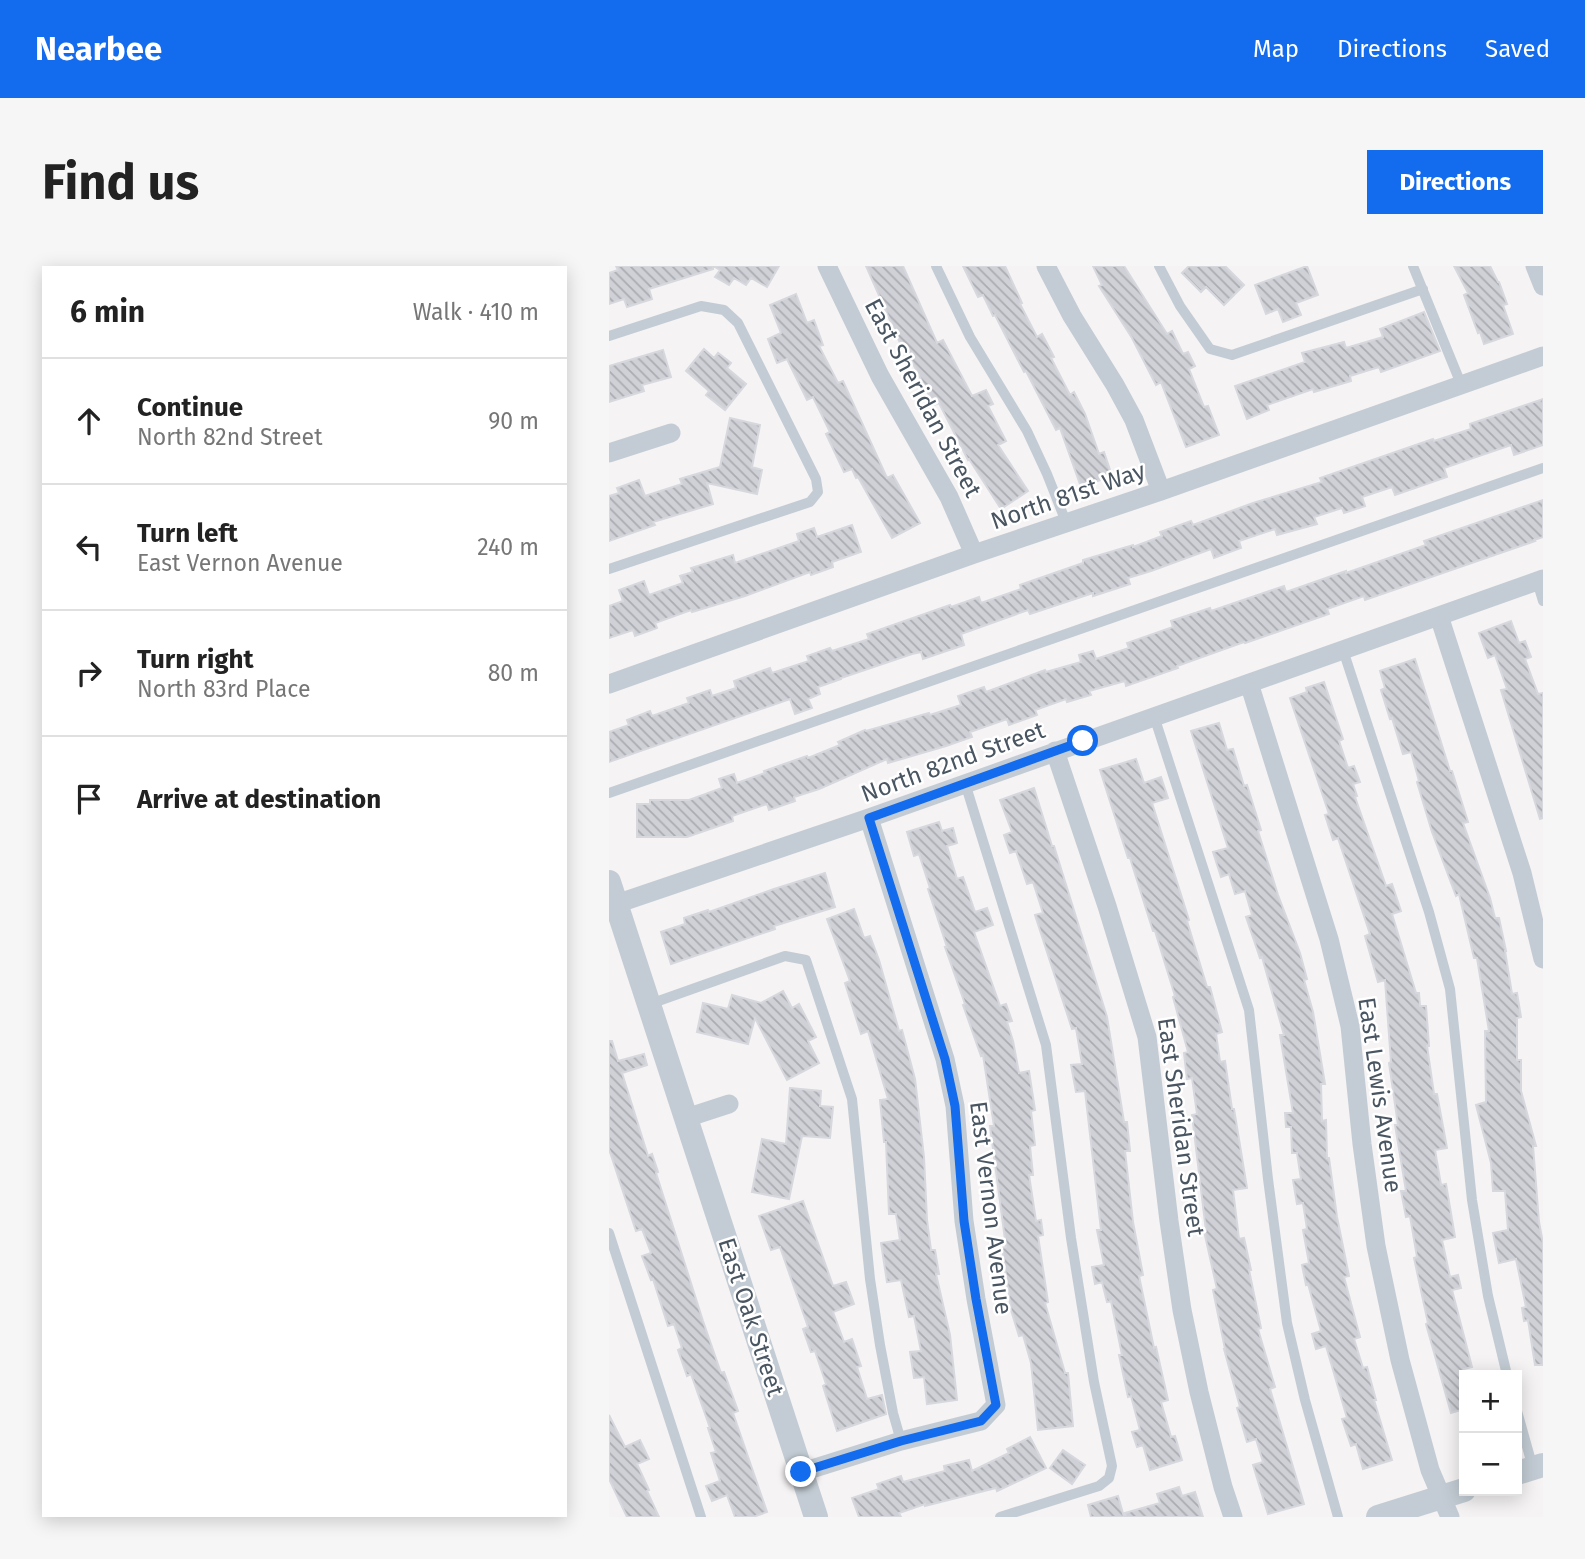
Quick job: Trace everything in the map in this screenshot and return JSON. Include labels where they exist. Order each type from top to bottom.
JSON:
[{"type":"street","name":"East Sheridan Street","points":[[827,266],[880,376],[949,497],[974,554]]},
{"type":"street","points":[[1046,266],[1072,316],[1134,420],[1161,491]]},
{"type":"street","points":[[1535,266],[1543,285]]},
{"type":"street","name":"North 81st Way","points":[[609,684],[1543,356]]},
{"type":"street","points":[[609,453],[671,433]]},
{"type":"street","name":"North 82nd Street","points":[[613,893],[869,818],[1540,580]]},
{"type":"street","points":[[1439,616],[1522,873],[1543,959]]},
{"type":"street","name":"East Lewis Avenue","points":[[1249,682],[1329,939],[1350,1026],[1376,1247],[1400,1360],[1430,1470],[1452,1501]]},
{"type":"street","name":"East Sheridan Street","points":[[1055,751],[1147,1037],[1182,1310],[1199,1392],[1233,1517]]},
{"type":"street","name":"East Vernon Avenue","points":[[869,818],[947,1071],[955,1106],[964,1221],[996,1405],[981,1421],[901,1441]]},
{"type":"street","name":"East Oak Street","points":[[613,893],[816,1517]]},
{"type":"street","points":[[686,1118],[729,1104]]},
{"type":"street","points":[[801,1472],[901,1441]]},
{"type":"street","points":[[1378,1517],[1452,1501]]},
{"type":"lane","points":[[936,266],[970,337],[1027,431],[1066,522]]},
{"type":"lane","points":[[1159,266],[1179,306],[1210,349],[1232,355],[1423,289]]},
{"type":"lane","points":[[1413,266],[1461,384]]},
{"type":"lane","points":[[609,336],[701,306],[724,310],[738,323],[816,479],[818,492],[810,502],[609,569]]},
{"type":"lane","points":[[609,793],[1543,468]]},
{"type":"lane","points":[[1540,580],[1543,601]]},
{"type":"lane","points":[[1343,650],[1429,912],[1450,989],[1472,1200],[1488,1296],[1506,1370]]},
{"type":"lane","points":[[1154,716],[1249,1010],[1287,1323],[1305,1400],[1338,1517]]},
{"type":"lane","points":[[965,783],[1046,1045],[1071,1238],[1094,1382],[1112,1466],[1109,1478],[1099,1486],[1000,1517]]},
{"type":"lane","points":[[649,1004],[785,956],[806,960],[852,1099],[870,1279],[893,1413],[901,1441]]},
{"type":"lane","points":[[609,1233],[701,1517]]},
{"type":"lane","points":[[1522,1428],[1534,1469]]},
{"type":"building","points":[[616,266],[713,266],[713,269],[649,289],[652,299],[627,307],[624,299],[609,304],[609,273],[618,270]]},
{"type":"building","points":[[713,266],[779,266],[767,287],[751,278],[746,285],[734,278],[729,285],[715,277],[720,270]]},
{"type":"building","points":[[866,266],[903,266],[937,343],[943,340],[972,396],[986,390],[993,404],[988,406],[1006,441],[998,445],[1028,491],[1001,509],[968,460],[939,403],[934,405],[902,342],[900,343]]},
{"type":"building","points":[[963,266],[1005,266],[1037,337],[1042,334],[1070,395],[1074,392],[1099,454],[1104,452],[1112,476],[1081,487],[1060,428],[1056,430],[995,315],[993,316],[983,295],[978,297]]},
{"type":"building","points":[[1093,266],[1124,266],[1167,334],[1172,331],[1183,354],[1188,352],[1195,366],[1189,369],[1219,435],[1186,447],[1161,382],[1156,385],[1132,338],[1099,286],[1102,285]]},
{"type":"building","points":[[1189,266],[1225,266],[1244,285],[1224,305],[1206,287],[1201,292],[1182,273]]},
{"type":"building","points":[[1307,266],[1318,295],[1296,303],[1301,315],[1283,322],[1278,309],[1266,314],[1255,285]]},
{"type":"building","points":[[1454,266],[1490,266],[1507,304],[1503,305],[1513,334],[1484,344],[1464,295],[1468,293]]},
{"type":"building","points":[[796,294],[807,323],[814,320],[823,345],[819,346],[838,383],[843,381],[887,478],[893,475],[920,523],[892,538],[858,477],[856,478],[852,469],[844,472],[826,434],[830,432],[813,397],[807,400],[787,359],[777,363],[768,339],[781,333],[770,305]]},
{"type":"building","points":[[1424,312],[1440,351],[1381,372],[1379,367],[1350,376],[1351,381],[1314,392],[1313,389],[1267,405],[1269,410],[1247,419],[1235,386],[1305,362],[1302,353],[1344,342],[1346,348],[1383,337],[1380,329]]},
{"type":"building","points":[[704,349],[714,358],[718,353],[731,363],[727,368],[746,384],[725,410],[706,395],[709,391],[686,371]]},
{"type":"building","points":[[663,350],[671,377],[642,385],[644,391],[609,402],[609,366]]},
{"type":"building","points":[[1543,399],[1543,445],[1514,455],[1511,445],[1444,468],[1447,477],[1395,495],[1392,487],[1362,497],[1365,506],[1344,513],[1342,508],[1314,517],[1317,524],[1277,535],[1275,529],[1239,541],[1241,548],[1214,558],[1211,549],[1128,578],[1130,584],[1030,614],[1028,610],[961,634],[964,645],[923,659],[921,652],[912,654],[818,687],[820,694],[808,699],[812,708],[795,714],[790,699],[609,762],[609,732],[629,725],[627,720],[650,711],[652,716],[689,703],[687,698],[710,690],[712,696],[736,688],[734,681],[770,668],[772,673],[809,661],[807,656],[869,639],[867,634],[950,605],[951,607],[979,597],[981,603],[1021,589],[1020,585],[1083,563],[1083,560],[1162,536],[1160,532],[1191,521],[1193,525],[1322,482],[1320,478],[1433,439],[1434,441],[1471,429],[1470,424]]},
{"type":"building","points":[[730,418],[760,425],[752,467],[762,470],[757,494],[707,483],[713,504],[653,522],[655,525],[609,541],[609,496],[619,493],[617,488],[639,480],[645,496],[682,484],[680,479],[720,467]]},
{"type":"building","points":[[1543,500],[1543,537],[1535,541],[1365,600],[1364,596],[1327,609],[1329,614],[1126,686],[1125,681],[1089,691],[1091,695],[1067,702],[1066,699],[1035,710],[1037,715],[1009,725],[1007,719],[970,732],[972,737],[946,746],[888,763],[887,759],[769,810],[767,804],[732,816],[733,821],[687,837],[637,837],[637,804],[650,804],[650,800],[689,800],[722,788],[719,779],[734,774],[737,783],[840,745],[838,742],[865,730],[961,705],[958,696],[984,687],[986,692],[1045,670],[1046,672],[1081,662],[1079,655],[1093,651],[1096,659],[1129,648],[1127,643],[1173,627],[1171,621],[1210,608],[1211,611],[1284,586],[1286,592],[1346,573],[1426,545],[1424,541]]},
{"type":"building","points":[[852,525],[861,552],[832,562],[833,567],[811,575],[810,572],[745,596],[692,612],[691,610],[655,623],[657,628],[635,636],[633,630],[609,638],[609,606],[623,601],[619,590],[644,581],[649,595],[683,583],[680,576],[693,572],[691,568],[733,555],[735,563],[799,541],[797,534],[814,528],[817,537]]},
{"type":"building","points":[[1511,621],[1519,643],[1525,641],[1531,657],[1525,659],[1538,694],[1543,693],[1543,818],[1540,819],[1501,690],[1507,689],[1495,655],[1488,658],[1479,633]]},
{"type":"building","points":[[1415,659],[1468,822],[1463,823],[1495,918],[1499,918],[1512,994],[1517,993],[1521,1017],[1517,1018],[1517,1060],[1521,1060],[1521,1091],[1536,1146],[1533,1146],[1543,1243],[1543,1365],[1535,1365],[1528,1320],[1524,1321],[1522,1308],[1526,1307],[1516,1259],[1499,1263],[1493,1233],[1508,1230],[1505,1191],[1493,1191],[1491,1163],[1476,1105],[1486,1102],[1485,1031],[1489,1031],[1477,958],[1474,958],[1459,894],[1456,896],[1432,832],[1411,752],[1403,754],[1381,690],[1385,688],[1380,671]]},
{"type":"building","points":[[1324,682],[1343,739],[1339,741],[1348,768],[1354,766],[1360,782],[1353,784],[1357,796],[1355,797],[1386,886],[1392,884],[1401,911],[1392,914],[1416,993],[1419,993],[1420,1006],[1426,1006],[1427,1046],[1434,1094],[1437,1094],[1447,1148],[1435,1150],[1441,1185],[1446,1184],[1455,1237],[1442,1240],[1450,1277],[1458,1275],[1461,1288],[1452,1290],[1472,1367],[1459,1370],[1459,1411],[1451,1413],[1426,1324],[1428,1323],[1414,1258],[1417,1257],[1410,1216],[1406,1217],[1401,1191],[1406,1191],[1395,1125],[1398,1125],[1389,1063],[1385,980],[1378,982],[1365,936],[1370,934],[1338,838],[1333,840],[1325,815],[1329,814],[1290,698],[1307,692],[1306,688]]},
{"type":"building","points":[[1219,723],[1227,750],[1233,749],[1244,786],[1247,785],[1261,830],[1258,831],[1307,979],[1304,980],[1313,1012],[1325,1084],[1321,1084],[1327,1158],[1349,1276],[1344,1277],[1360,1337],[1354,1339],[1363,1368],[1367,1367],[1392,1460],[1363,1469],[1356,1444],[1351,1446],[1342,1419],[1347,1418],[1326,1346],[1316,1349],[1312,1334],[1321,1331],[1302,1265],[1309,1263],[1303,1230],[1307,1229],[1303,1203],[1297,1204],[1293,1180],[1301,1179],[1297,1153],[1292,1153],[1291,1127],[1286,1127],[1285,1113],[1293,1113],[1280,1035],[1284,1035],[1262,957],[1260,958],[1246,917],[1252,915],[1245,891],[1235,894],[1229,874],[1221,877],[1213,852],[1228,848],[1191,731]]},
{"type":"building","points":[[1136,759],[1144,783],[1161,777],[1168,798],[1152,803],[1222,1032],[1216,1034],[1220,1062],[1225,1061],[1247,1188],[1233,1190],[1239,1239],[1244,1238],[1251,1270],[1261,1328],[1258,1329],[1275,1387],[1270,1389],[1304,1504],[1268,1514],[1253,1465],[1263,1462],[1256,1439],[1247,1442],[1237,1408],[1240,1407],[1224,1349],[1213,1290],[1217,1289],[1204,1231],[1192,1115],[1197,1114],[1192,1078],[1187,1079],[1184,1053],[1188,1052],[1173,997],[1175,996],[1155,931],[1100,770]]},
{"type":"building","points":[[1034,788],[1107,1017],[1124,1122],[1127,1122],[1130,1151],[1125,1151],[1133,1222],[1143,1275],[1139,1276],[1168,1400],[1161,1402],[1171,1437],[1175,1436],[1182,1460],[1150,1470],[1143,1445],[1137,1447],[1132,1432],[1140,1430],[1131,1396],[1128,1397],[1111,1301],[1107,1302],[1102,1282],[1095,1284],[1092,1267],[1104,1265],[1097,1230],[1101,1230],[1085,1091],[1076,1092],[1071,1065],[1082,1064],[1076,1028],[1072,1029],[1035,915],[1043,913],[1033,882],[1027,884],[1016,851],[1010,853],[1004,835],[1012,832],[1000,800]]},
{"type":"building","points":[[939,822],[942,831],[953,828],[957,843],[947,846],[957,879],[963,877],[975,912],[987,908],[993,925],[974,932],[1000,1006],[1006,1004],[1012,1021],[1007,1022],[1019,1073],[1029,1071],[1035,1110],[1031,1111],[1035,1145],[1030,1146],[1033,1175],[1029,1175],[1036,1221],[1041,1220],[1043,1235],[1038,1236],[1048,1302],[1045,1303],[1065,1373],[1068,1373],[1073,1426],[1038,1430],[1031,1363],[1023,1335],[1019,1336],[1011,1310],[1002,1248],[1006,1247],[990,1126],[994,1126],[983,1055],[981,1056],[963,1005],[965,1004],[945,947],[919,854],[914,856],[907,832]]},
{"type":"building","points":[[825,873],[835,907],[671,964],[661,932],[685,924],[684,918]]},
{"type":"building","points":[[854,909],[864,938],[870,936],[879,960],[915,1079],[924,1157],[927,1220],[950,1335],[957,1400],[927,1404],[924,1377],[914,1378],[910,1352],[921,1351],[914,1316],[909,1317],[901,1280],[887,1282],[881,1243],[900,1240],[896,1214],[889,1214],[886,1142],[880,1100],[888,1099],[868,1031],[861,1034],[845,983],[850,981],[827,919]]},
{"type":"building","points":[[783,991],[792,1008],[799,1004],[816,1037],[808,1041],[819,1063],[787,1080],[755,1018],[748,1044],[697,1032],[703,1003],[728,1009],[732,995],[761,1003]]},
{"type":"building","points":[[609,1041],[612,1041],[618,1061],[644,1054],[647,1065],[622,1073],[648,1156],[652,1154],[658,1172],[656,1173],[703,1321],[738,1411],[733,1413],[767,1512],[753,1517],[735,1517],[727,1495],[712,1501],[706,1486],[720,1481],[711,1453],[716,1452],[710,1428],[691,1374],[687,1376],[678,1350],[682,1348],[674,1324],[668,1326],[653,1279],[651,1280],[642,1256],[651,1253],[642,1229],[636,1231],[609,1149]]},
{"type":"building","points":[[790,1088],[821,1091],[820,1106],[833,1107],[830,1138],[802,1136],[789,1199],[752,1192],[762,1139],[786,1144]]},
{"type":"building","points":[[803,1201],[833,1286],[846,1282],[854,1304],[833,1312],[844,1342],[852,1339],[861,1366],[857,1367],[867,1399],[882,1395],[886,1414],[837,1431],[823,1386],[826,1384],[815,1351],[811,1352],[803,1329],[808,1327],[780,1247],[771,1250],[759,1216]]},
{"type":"building","points":[[609,1415],[625,1447],[640,1440],[649,1459],[637,1464],[659,1517],[627,1517],[609,1479]]},
{"type":"building","points":[[1030,1437],[1046,1468],[997,1491],[996,1488],[925,1504],[899,1513],[901,1517],[859,1517],[852,1498],[879,1489],[877,1484],[901,1476],[903,1482],[945,1471],[944,1466],[969,1460],[972,1471],[1009,1453],[1007,1449]]},
{"type":"building","points":[[1063,1450],[1085,1465],[1072,1484],[1050,1468]]},
{"type":"building","points":[[1179,1487],[1182,1496],[1195,1492],[1203,1517],[1126,1517],[1125,1513],[1160,1503],[1157,1494]]},
{"type":"building","points":[[1118,1496],[1124,1517],[1091,1517],[1088,1505]]},
{"type":"route","points":[[801,1472],[901,1441],[981,1421],[996,1405],[964,1221],[955,1106],[945,1059],[869,818],[1083,741]]}]
